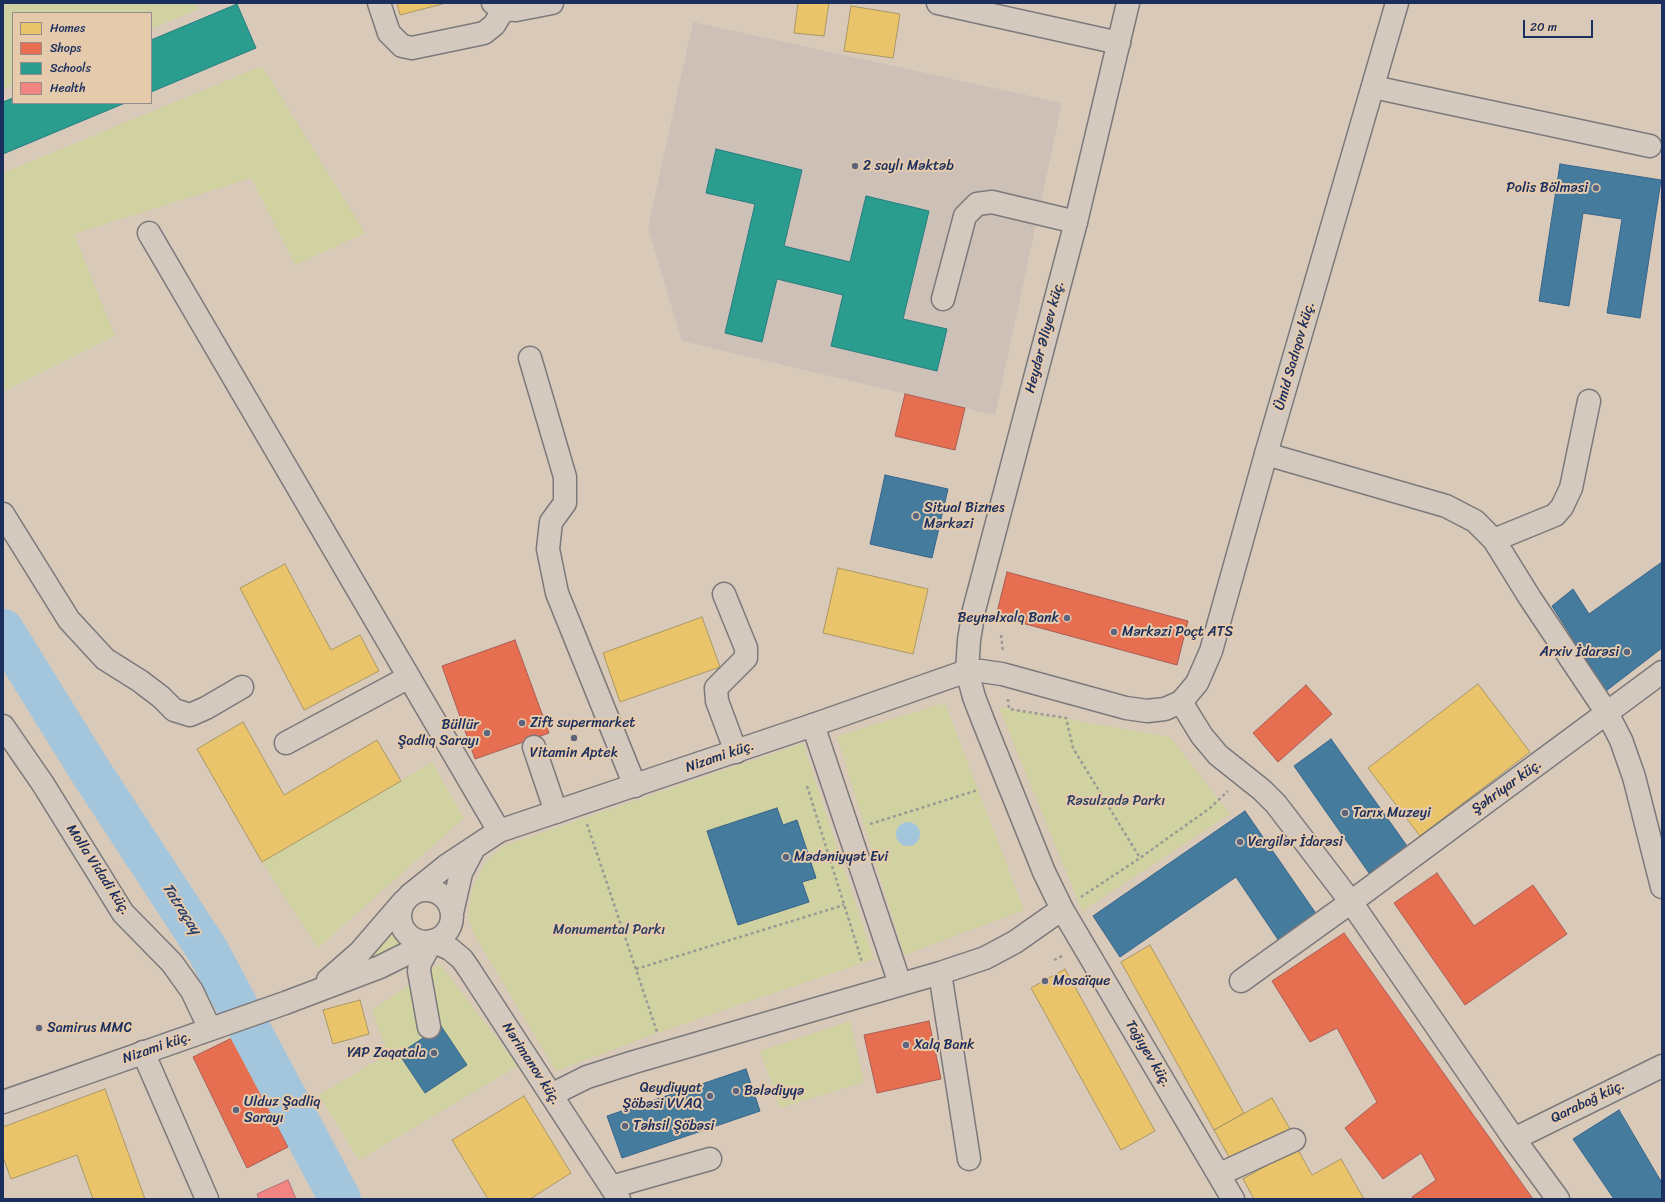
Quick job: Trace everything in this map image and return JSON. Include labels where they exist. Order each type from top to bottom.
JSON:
[{"type":"street","points":[[379,3],[389,33],[402,46],[412,48],[484,33],[494,26],[498,6],[516,10],[552,3]]},
{"type":"street","points":[[938,3],[1119,43]]},
{"type":"street","name":"Heydər Əliyev küç.","points":[[1062,909],[1044,872],[974,697],[967,671],[969,640],[974,610],[1076,222],[1128,3]]},
{"type":"street","name":"Ümid Sadıqov küç.","points":[[1181,702],[1197,683],[1211,651],[1266,454],[1397,3]]},
{"type":"street","points":[[1373,87],[1650,146]]},
{"type":"street","points":[[943,299],[965,216],[977,204],[992,202],[1076,222]]},
{"type":"street","points":[[148,233],[499,831]]},
{"type":"street","points":[[530,358],[565,477],[565,503],[551,522],[548,549],[557,594],[635,786]]},
{"type":"street","points":[[1494,540],[1555,515],[1562,507],[1571,488],[1589,401]]},
{"type":"street","points":[[1266,454],[1446,506],[1475,521],[1494,540],[1530,598],[1607,713],[1621,740],[1634,777],[1662,887]]},
{"type":"street","points":[[3,514],[69,620],[105,659],[161,696],[174,710],[190,715],[206,708],[242,687]]},
{"type":"street","points":[[724,594],[746,648],[746,658],[716,688],[717,701],[736,752]]},
{"type":"street","points":[[967,671],[1002,674],[1126,708],[1147,711],[1165,710],[1181,702],[1206,741],[1218,755],[1262,790],[1276,804],[1351,902],[1514,1139],[1558,1199]]},
{"type":"street","name":"Nizami küç.","points":[[311,993],[340,971],[360,952],[408,898],[430,878],[499,831],[736,752],[967,671]]},
{"type":"street","name":"Şəhriyar küç.","points":[[1241,981],[1351,902],[1662,672]]},
{"type":"street","points":[[286,743],[409,677]]},
{"type":"street","points":[[813,725],[900,984]]},
{"type":"street","name":"Molla Vidadi küç.","points":[[3,726],[43,784],[123,913],[172,963],[192,991],[210,1030]]},
{"type":"street","points":[[534,747],[556,812]]},
{"type":"street","points":[[452,913],[450,905],[445,898],[432,890],[417,892],[408,898],[400,914],[403,927],[412,938],[425,942],[432,941],[445,934],[452,920],[457,886],[461,874],[475,847]]},
{"type":"street","points":[[551,1096],[587,1077],[634,1062],[940,973],[985,958],[1009,945],[1062,909]]},
{"type":"street","name":"Tağıyev küç.","points":[[1062,909],[1220,1174],[1233,1199]]},
{"type":"street","points":[[429,1027],[419,971],[420,963],[432,941]]},
{"type":"street","name":"Nizami küç.","points":[[3,1102],[311,993],[380,967],[432,941]]},
{"type":"street","name":"Nərimanov küç.","points":[[432,941],[450,949],[462,959],[615,1193]]},
{"type":"street","points":[[940,973],[969,1158]]},
{"type":"street","points":[[143,1052],[207,1199]]},
{"type":"street","name":"Qarabağ küç.","points":[[1514,1139],[1662,1066]]},
{"type":"street","points":[[1220,1174],[1294,1140]]},
{"type":"street","points":[[615,1193],[710,1159]]},
{"type":"path","points":[[1009,709],[1066,718],[1074,748],[1140,858]]},
{"type":"path","points":[[1062,909],[1140,858],[1210,808],[1244,776]]},
{"type":"path","points":[[807,785],[862,962]]},
{"type":"path","points":[[865,826],[978,790]]},
{"type":"path","points":[[585,818],[657,1033]]},
{"type":"path","points":[[636,968],[844,905]]},
{"type":"shaded area","name":"2 saylı Məktəb","points":[[693,22],[1062,103],[995,415],[682,341],[648,228]]},
{"type":"green space","points":[[3,3],[196,3],[199,9],[152,29],[152,12],[12,12],[12,85],[3,89]]},
{"type":"green space","points":[[262,66],[365,233],[295,265],[251,178],[74,234],[115,336],[3,392],[3,173]]},
{"type":"green space","points":[[945,703],[1024,910],[904,955],[837,736]]},
{"type":"green space","name":"Rəsulzadə Parkı","points":[[999,707],[1170,737],[1230,814],[1082,911]]},
{"type":"green space","name":"Monumental Parkı","points":[[803,743],[874,959],[657,1033],[556,1071],[475,936],[468,917],[472,889],[485,863],[503,846]]},
{"type":"green space","points":[[432,762],[464,818],[318,948],[262,862]]},
{"type":"green space","points":[[395,931],[404,941],[359,966]]},
{"type":"green space","points":[[440,964],[518,1066],[359,1160],[319,1095],[388,1054],[372,1010]]},
{"type":"green space","points":[[850,1021],[864,1082],[780,1108],[760,1051]]},
{"type":"water","points":[[908,822],[917,825],[920,834],[917,843],[908,846],[899,843],[896,834],[899,825]]},
{"type":"building: Homes","points":[[397,3],[446,3],[400,15]]},
{"type":"building: Homes","points":[[798,3],[829,3],[824,36],[794,33]]},
{"type":"building: Homes","points":[[851,6],[900,14],[893,58],[844,51]]},
{"type":"building: Homes","points":[[285,564],[331,650],[360,635],[379,671],[304,710],[240,588]]},
{"type":"building: Homes","points":[[838,568],[928,589],[913,654],[823,633]]},
{"type":"building: Homes","points":[[702,617],[720,667],[620,702],[603,653]]},
{"type":"building: Homes","points":[[1478,684],[1530,752],[1420,836],[1368,768]]},
{"type":"building: Homes","points":[[243,722],[284,795],[377,740],[401,781],[262,862],[197,749]]},
{"type":"building: Homes","points":[[1150,945],[1244,1113],[1214,1130],[1121,962]]},
{"type":"building: Homes","points":[[1065,969],[1155,1131],[1121,1150],[1031,988]]},
{"type":"building: Homes","points":[[360,1000],[369,1034],[333,1044],[323,1010]]},
{"type":"building: Homes","points":[[105,1089],[145,1199],[93,1199],[77,1155],[11,1179],[3,1157],[3,1127]]},
{"type":"building: Homes","points":[[524,1096],[571,1173],[530,1199],[488,1199],[452,1140]]},
{"type":"building: Homes","points":[[1272,1098],[1290,1129],[1232,1162],[1214,1130]]},
{"type":"building: Homes","points":[[1297,1148],[1312,1175],[1341,1159],[1364,1199],[1254,1199],[1243,1179]]},
{"type":"building: Shops","points":[[905,394],[965,408],[955,450],[895,436]]},
{"type":"building: Shops","points":[[1007,572],[1188,621],[1177,665],[996,616]]},
{"type":"building: Shops","points":[[515,640],[549,733],[475,759],[442,666]]},
{"type":"building: Shops","points":[[1306,685],[1332,714],[1278,762],[1253,733]]},
{"type":"building: Shops","points":[[1437,873],[1474,926],[1533,885],[1567,934],[1465,1005],[1394,903]]},
{"type":"building: Shops","points":[[1344,933],[1533,1199],[1414,1199],[1412,1197],[1436,1180],[1421,1153],[1383,1179],[1345,1128],[1377,1102],[1337,1028],[1310,1042],[1272,981]]},
{"type":"building: Shops","points":[[929,1021],[941,1079],[877,1093],[864,1035]]},
{"type":"building: Shops","points":[[234,1037],[288,1147],[247,1168],[193,1057]]},
{"type":"building: Schools","points":[[237,4],[256,48],[152,92],[152,40]]},
{"type":"building: Schools","points":[[12,98],[12,104],[123,104],[3,154],[3,102]]},
{"type":"building: Schools","points":[[716,149],[802,170],[784,246],[850,262],[866,196],[929,211],[903,319],[947,329],[937,371],[831,346],[843,295],[777,279],[762,342],[725,333],[755,204],[706,193]]},
{"type":"building: Health","points":[[288,1180],[296,1199],[259,1199],[257,1194]]},
{"type":"building: Public","points":[[1560,164],[1661,180],[1640,318],[1607,313],[1622,219],[1583,213],[1569,306],[1539,301]]},
{"type":"building: Public","points":[[885,475],[948,489],[932,558],[870,544]]},
{"type":"building: Public","points":[[1662,562],[1662,648],[1606,691],[1552,606],[1573,589],[1589,614]]},
{"type":"building: Public","points":[[1331,739],[1407,846],[1369,873],[1294,766]]},
{"type":"building: Public","points":[[777,808],[783,825],[797,820],[816,878],[802,882],[809,902],[738,925],[707,831]]},
{"type":"building: Public","points":[[1245,811],[1317,915],[1279,941],[1236,877],[1120,957],[1093,916]]},
{"type":"building: Public","points":[[441,1026],[467,1065],[425,1093],[399,1054]]},
{"type":"building: Public","points":[[746,1069],[760,1111],[622,1158],[607,1116]]},
{"type":"building: Public","points":[[1619,1110],[1662,1183],[1662,1199],[1614,1199],[1573,1139]]},
{"type":"waterway","name":"Tatraçay","points":[[3,630],[89,769],[208,951],[340,1199]]},
{"type":"place","name":"2 saylı Məktəb","points":[[855,166]]},
{"type":"place","name":"Polis Bölməsi","points":[[1596,188]]},
{"type":"place","name":"Situal Biznes Mərkəzi","points":[[916,516]]},
{"type":"place","name":"Beynəlxalq Bank","points":[[1067,618]]},
{"type":"place","name":"Mərkəzi Poçt ATS","points":[[1114,632]]},
{"type":"place","name":"Arxiv İdarəsi","points":[[1627,652]]},
{"type":"place","name":"Zift supermarket","points":[[522,723]]},
{"type":"place","name":"Büllür Şadlıq Sarayı","points":[[487,733]]},
{"type":"place","name":"Vitamin Aptek","points":[[574,738]]},
{"type":"place","name":"Tarıx Muzeyi","points":[[1345,813]]},
{"type":"place","name":"Vergilər İdarəsi","points":[[1240,842]]},
{"type":"place","name":"Mədəniyyət Evi","points":[[786,857]]},
{"type":"place","name":"Mosaïque","points":[[1045,981]]},
{"type":"place","name":"Samirus MMC","points":[[39,1028]]},
{"type":"place","name":"Xalq Bank","points":[[906,1045]]},
{"type":"place","name":"YAP Zaqatala","points":[[434,1053]]},
{"type":"place","name":"Bələdiyyə","points":[[736,1091]]},
{"type":"place","name":"Qeydiyyat Şöbəsi VVAQ","points":[[710,1096]]},
{"type":"place","name":"Ulduz Şadliq Sarayı","points":[[236,1110]]},
{"type":"place","name":"Təhsil Şöbəsi","points":[[625,1126]]}]
